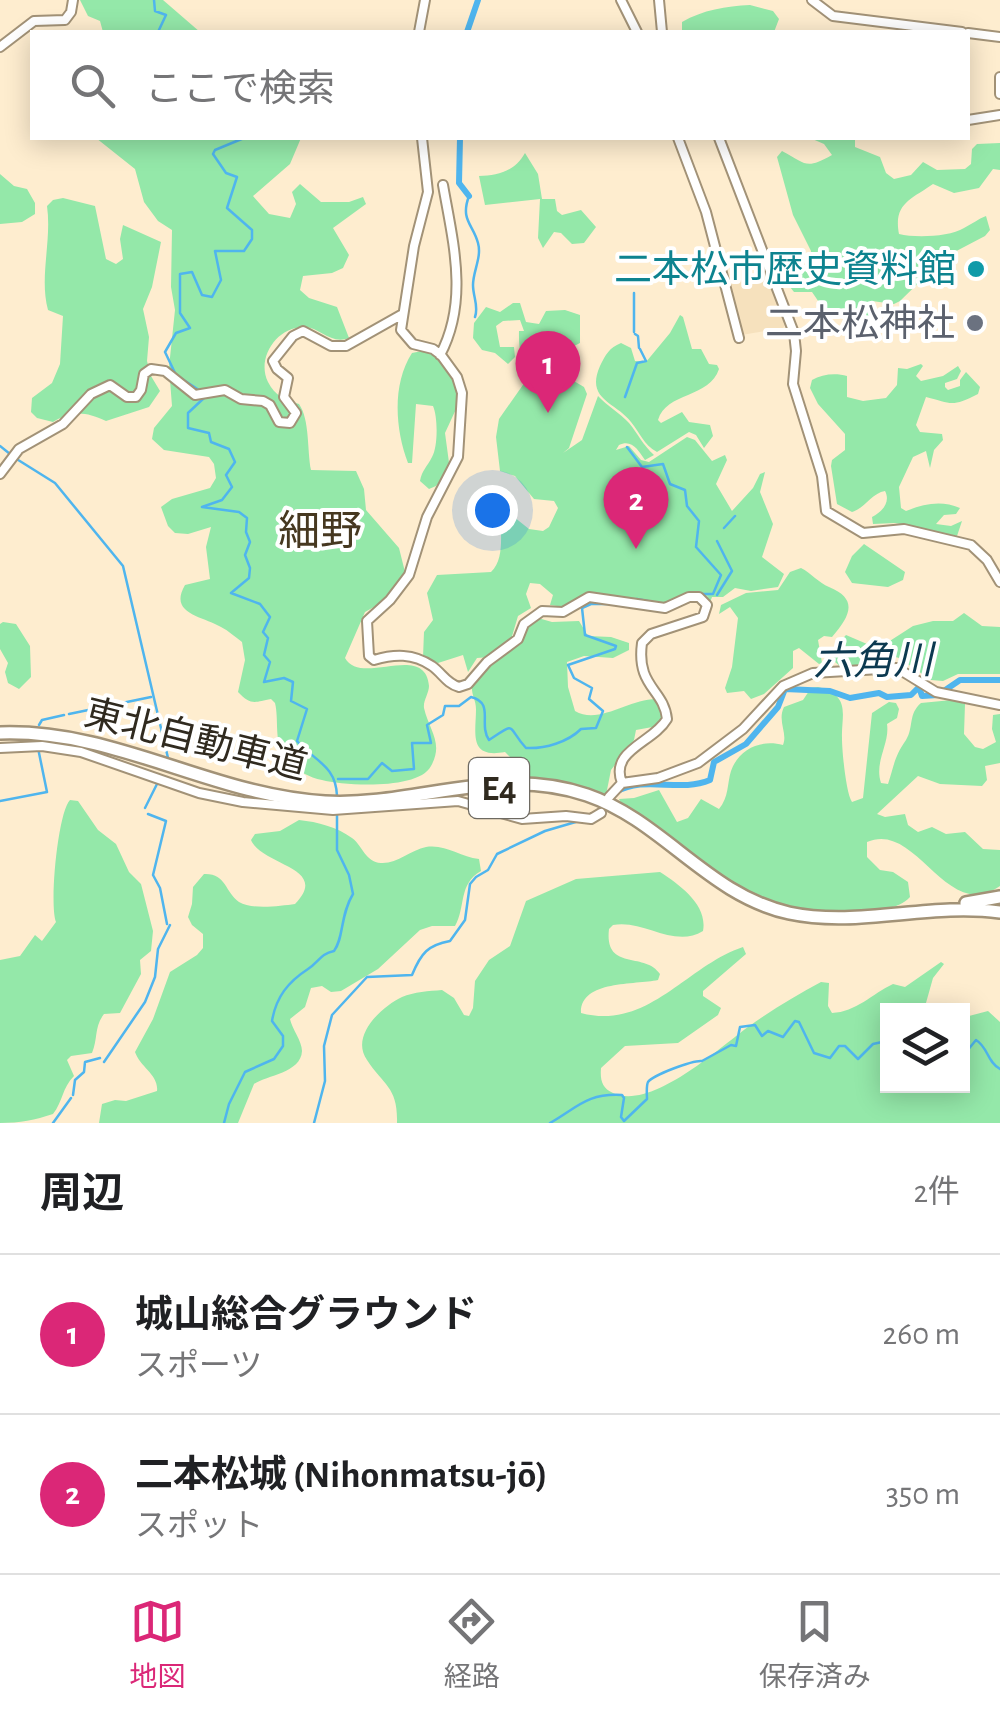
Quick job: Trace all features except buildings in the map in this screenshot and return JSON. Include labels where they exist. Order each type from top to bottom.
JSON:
[{"type":"highway","name":"東北自動車道","points":[[0,736],[44,734],[86,740],[227,785],[306,800],[366,801],[497,782],[556,786],[586,794],[623,812],[714,880],[750,900],[804,916],[867,916],[947,909],[1000,916]]},
{"type":"highway","name":"東北自動車道","points":[[0,736],[85,744],[226,790],[306,805],[366,806],[498,788],[555,792],[585,800],[620,817],[724,893],[777,916],[841,924],[933,914],[1000,916]]},
{"type":"highway","points":[[867,916],[1000,898]]},
{"type":"street","points":[[0,47],[34,22],[65,20],[73,0]]},
{"type":"street","points":[[420,30],[425,0]]},
{"type":"street","points":[[621,0],[636,30]]},
{"type":"street","points":[[658,0],[662,30]]},
{"type":"street","points":[[812,0],[833,16],[942,30]]},
{"type":"street","points":[[970,34],[1000,37]]},
{"type":"street","points":[[1000,77],[1000,94]]},
{"type":"street","points":[[970,120],[1000,115]]},
{"type":"street","points":[[422,140],[428,192],[400,315],[401,330],[405,337],[440,355],[457,378],[462,394],[456,464],[426,516],[409,575],[367,621],[369,656],[373,660],[393,654],[407,656],[434,668],[450,684],[463,687],[487,662],[518,640],[524,624],[542,610],[563,612],[588,597],[665,608],[700,597],[707,608],[699,620],[651,634],[642,642],[644,675],[664,704],[668,719],[622,758],[618,770],[622,783]]},
{"type":"street","points":[[679,140],[706,212],[739,338]]},
{"type":"street","points":[[720,140],[794,333],[793,384],[822,476],[826,510],[863,533],[904,529],[971,545],[987,560],[1000,582]]},
{"type":"street","points":[[440,355],[455,320],[456,265],[443,185]]},
{"type":"street","points":[[0,474],[19,450],[69,420],[98,390],[110,385],[127,397],[136,396],[144,374],[151,369],[165,371],[195,395],[224,390],[240,398],[263,400],[270,405],[277,421],[286,425],[296,413],[284,397],[287,377],[276,369],[274,361],[293,336],[304,331],[330,346],[346,346],[400,315]]},
{"type":"street","points":[[609,798],[622,783],[658,778],[698,763],[744,729],[783,686],[804,675],[895,668],[932,690],[1000,705]]},
{"type":"street","points":[[0,748],[62,749],[110,761],[220,799],[318,810],[381,809],[458,800],[522,819],[591,818],[601,813]]},
{"type":"shaded area","points":[[767,274],[785,325],[741,335],[727,284]]},
{"type":"green space","points":[[80,0],[163,0],[198,30],[102,30],[100,21],[88,16]]},
{"type":"green space","points":[[750,5],[773,11],[779,19],[775,30],[682,30],[682,22],[723,8]]},
{"type":"green space","points":[[99,140],[300,140],[290,164],[253,196],[269,214],[290,218],[296,204],[292,192],[300,184],[321,202],[349,202],[363,197],[366,204],[333,228],[349,255],[343,268],[303,276],[300,290],[309,298],[337,307],[349,338],[331,338],[316,330],[295,328],[272,345],[265,373],[274,391],[299,404],[303,411],[311,470],[356,471],[364,489],[366,510],[399,548],[405,572],[381,603],[365,612],[345,658],[353,666],[405,665],[425,673],[429,686],[424,708],[436,750],[424,774],[397,783],[363,785],[322,780],[296,768],[281,750],[275,703],[271,699],[250,701],[238,692],[245,660],[242,642],[190,613],[181,602],[185,585],[210,579],[206,547],[211,527],[188,534],[175,533],[161,507],[172,499],[210,488],[216,478],[209,457],[164,450],[152,439],[154,428],[172,406],[172,230],[158,221],[144,202],[135,169]]},
{"type":"green space","points":[[815,140],[855,140],[855,147],[880,157],[886,173],[894,179],[911,175],[923,162],[937,170],[965,169],[971,164],[972,149],[977,144],[1000,143],[1000,170],[993,169],[979,188],[954,193],[933,184],[906,203],[898,224],[899,234],[932,236],[958,231],[986,216],[990,230],[945,257],[900,301],[872,301],[871,316],[851,318],[841,309],[827,314],[812,292],[794,292],[790,287],[791,281],[809,266],[811,251],[793,215],[777,157],[782,151],[802,162],[816,163],[832,155],[824,144]]},
{"type":"green space","points":[[525,153],[538,174],[542,199],[555,199],[562,215],[581,210],[596,227],[584,243],[572,244],[561,233],[554,232],[543,248],[538,238],[540,199],[485,205],[479,176],[505,171]]},
{"type":"green space","points":[[0,174],[14,186],[27,189],[35,203],[35,214],[22,222],[0,224]]},
{"type":"green space","points":[[63,198],[95,206],[106,259],[116,264],[123,259],[123,225],[161,242],[143,309],[149,337],[147,361],[160,391],[149,407],[106,421],[80,414],[53,422],[31,412],[32,398],[52,383],[60,364],[63,316],[48,310],[45,285],[47,206]]},
{"type":"green space","points":[[520,303],[526,322],[539,324],[546,311],[565,310],[580,315],[580,343],[568,349],[558,339],[566,375],[535,371],[524,362],[519,344],[519,331],[524,331],[520,320],[503,321],[496,326],[500,347],[514,347],[515,357],[508,364],[495,353],[482,350],[473,338],[474,323],[486,307],[500,312]]},
{"type":"green space","points":[[680,315],[692,349],[701,349],[709,364],[719,369],[707,385],[670,404],[658,420],[661,423],[682,412],[689,422],[710,425],[713,436],[704,448],[696,435],[689,432],[657,452],[625,415],[599,393],[596,377],[606,355],[621,343],[631,348],[635,361],[646,362]]},
{"type":"green space","points":[[412,353],[436,354],[458,385],[457,407],[445,433],[450,470],[429,489],[420,481],[435,446],[433,406],[416,404],[412,463],[408,463],[398,421],[401,378]]},
{"type":"green space","points":[[921,364],[916,376],[921,381],[943,376],[958,366],[961,371],[957,379],[945,383],[948,390],[960,386],[966,372],[980,387],[978,394],[956,403],[926,397],[916,425],[920,432],[942,434],[943,440],[934,450],[930,468],[926,451],[913,457],[899,487],[901,508],[906,511],[933,504],[960,508],[956,514],[944,515],[936,524],[951,526],[962,521],[957,536],[895,523],[873,524],[872,517],[886,503],[885,491],[852,512],[837,504],[831,466],[832,460],[845,450],[845,434],[818,404],[810,388],[816,378],[843,375],[847,376],[847,397],[863,401],[886,398],[897,385],[898,368]]},
{"type":"green space","points":[[532,372],[567,377],[584,387],[587,394],[569,448],[563,453],[582,440],[598,396],[629,423],[654,455],[645,460],[628,443],[616,450],[629,446],[641,460],[649,462],[687,437],[695,440],[712,461],[725,455],[727,460],[716,484],[732,511],[765,472],[760,492],[773,524],[762,557],[784,574],[778,587],[751,591],[735,588],[723,597],[712,597],[709,605],[703,597],[709,596],[690,595],[666,605],[604,596],[564,607],[550,605],[553,595],[540,584],[530,583],[526,594],[531,608],[518,616],[510,643],[490,657],[477,658],[468,672],[463,655],[438,663],[423,657],[424,632],[433,620],[427,593],[437,575],[491,572],[500,553],[501,516],[509,513],[529,529],[543,531],[558,508],[554,501],[534,499],[515,476],[500,471],[496,437],[499,419]]},
{"type":"green space","points":[[864,544],[905,572],[903,580],[888,587],[852,583],[845,572],[852,556]]},
{"type":"green space","points":[[801,568],[848,602],[847,615],[839,629],[832,637],[818,640],[822,663],[799,648],[793,651],[793,668],[764,694],[751,699],[744,691],[727,693],[738,618],[730,607],[719,614],[721,605],[746,593],[778,590],[790,572]]},
{"type":"green space","points":[[964,613],[982,626],[1000,627],[1000,674],[958,674],[943,681],[931,680],[889,655],[864,667],[842,668],[834,661],[834,648],[846,635],[874,647],[882,646],[913,626],[953,621]]},
{"type":"green space","points":[[538,618],[579,621],[588,636],[629,643],[629,650],[613,658],[584,656],[567,662],[568,687],[575,711],[594,715],[656,699],[665,717],[658,726],[636,730],[634,740],[611,770],[606,795],[602,797],[531,778],[505,752],[485,752],[477,742],[472,685],[526,625]]},
{"type":"green space","points":[[3,622],[16,624],[30,646],[31,677],[19,689],[8,683],[5,672],[8,663],[0,649]]},
{"type":"green space","points":[[818,687],[836,696],[842,707],[844,762],[852,802],[863,798],[872,713],[889,702],[896,703],[899,709],[897,718],[887,724],[879,767],[881,783],[888,784],[914,712],[921,703],[952,700],[965,704],[964,734],[975,747],[983,749],[996,742],[993,715],[1000,714],[1000,763],[985,766],[987,780],[982,786],[940,784],[918,776],[877,814],[905,814],[908,825],[918,832],[932,827],[946,834],[965,832],[983,849],[1000,850],[1000,886],[981,894],[963,892],[901,845],[885,839],[867,842],[867,857],[880,870],[893,872],[908,882],[910,897],[905,902],[886,909],[859,911],[822,912],[788,907],[730,882],[621,803],[619,799],[659,790],[677,822],[688,818],[701,799],[719,809],[740,756],[759,745],[783,745],[784,707],[803,700],[811,688]]},
{"type":"green space","points":[[70,800],[78,801],[98,830],[116,844],[129,872],[141,884],[153,931],[151,951],[140,960],[141,974],[120,1013],[104,1014],[101,1019],[92,1053],[67,1060],[74,1076],[53,1114],[0,1123],[0,960],[20,956],[35,935],[42,941],[56,922],[56,859]]},
{"type":"green space","points":[[299,820],[346,834],[376,862],[393,861],[433,847],[479,859],[481,871],[469,882],[455,926],[420,930],[378,969],[341,991],[331,992],[322,986],[311,988],[305,1007],[290,1019],[302,1047],[300,1058],[290,1069],[254,1084],[238,1123],[99,1123],[102,1104],[157,1091],[155,1080],[135,1052],[153,1019],[170,972],[203,948],[203,934],[188,917],[193,887],[204,874],[211,875],[221,880],[239,902],[266,907],[295,904],[304,892],[305,882],[300,874],[268,856],[251,840],[255,834],[280,831]]},
{"type":"green space","points":[[660,872],[697,904],[703,922],[703,931],[681,937],[625,924],[613,925],[609,942],[613,951],[653,967],[660,974],[658,980],[599,989],[583,1002],[581,1013],[627,1013],[666,994],[722,956],[743,947],[746,954],[703,991],[703,996],[721,1008],[718,1015],[678,1043],[625,1046],[601,1068],[603,1083],[609,1091],[629,1096],[665,1086],[765,1015],[821,982],[829,983],[828,1006],[832,1013],[841,1012],[893,984],[905,987],[941,962],[944,964],[933,978],[926,1003],[880,1003],[880,1093],[970,1093],[970,1016],[988,1011],[1000,1022],[1000,1123],[397,1123],[392,1094],[363,1051],[362,1041],[370,1023],[402,997],[442,990],[469,1016],[475,981],[489,960],[510,946],[526,901],[576,879]]},
{"type":"waterway","points":[[154,0],[155,11],[166,15],[159,30]]},
{"type":"waterway","points":[[468,30],[478,0]]},
{"type":"waterway","points":[[202,392],[176,375],[165,352],[176,333],[190,328],[180,313],[180,274],[192,272],[202,295],[212,297],[221,280],[215,251],[244,251],[252,239],[252,230],[227,208],[237,177],[226,173],[213,154],[239,140]]},
{"type":"waterway","points":[[460,140],[459,183],[469,196]]},
{"type":"waterway","points":[[469,196],[467,216],[479,248],[473,285],[475,317]]},
{"type":"waterway","points":[[634,293],[634,332]]},
{"type":"waterway","points":[[635,334],[639,348]]},
{"type":"waterway","points":[[625,397],[637,363],[646,361],[640,349]]},
{"type":"waterway","points":[[204,398],[188,413],[188,428],[209,433],[211,442],[229,449],[235,462],[226,475],[232,487],[222,500],[202,507],[239,512],[247,518],[250,542],[245,555],[249,578],[231,593],[260,604],[270,617],[263,632],[268,638],[264,655],[270,662],[264,682],[284,678],[293,682],[291,701],[307,709],[297,741],[328,770],[337,796]]},
{"type":"waterway","points":[[0,446],[10,454]]},
{"type":"waterway","points":[[627,447],[642,467],[663,464],[670,484],[685,490],[687,506],[699,521],[696,547],[721,575],[713,594],[695,594]]},
{"type":"waterway","points":[[15,458],[55,483],[123,566],[168,758]]},
{"type":"waterway","points":[[724,528],[735,516]]},
{"type":"waterway","points":[[717,541],[732,571],[717,595]]},
{"type":"waterway","points":[[631,601],[663,604]]},
{"type":"waterway","points":[[338,779],[368,779],[382,763],[392,771],[414,769],[412,743],[431,743],[427,725],[443,715],[445,706],[459,706],[471,697],[482,704],[489,740],[508,728],[526,748],[541,747],[563,741],[581,729],[596,728],[603,711],[589,699],[592,688],[574,678],[568,665],[615,649],[616,646],[585,635],[582,608],[610,604]]},
{"type":"waterway","name":"六角川","points":[[616,792],[639,785],[686,785],[710,780],[714,762],[746,744],[778,707],[785,689],[830,691],[850,698],[879,693],[887,697],[911,695],[919,687],[922,696],[938,695],[960,680],[1000,680]]},
{"type":"waterway","points":[[69,714],[151,697]]},
{"type":"waterway","points":[[39,725],[42,720],[64,715]]},
{"type":"waterway","points":[[0,801],[47,792],[38,748]]},
{"type":"waterway","points":[[145,808],[158,782]]},
{"type":"waterway","points":[[148,814],[166,821],[153,875],[160,888],[167,924]]},
{"type":"waterway","points":[[224,1123],[245,1072],[274,1059],[283,1046],[283,1036],[272,1021],[284,991],[337,946],[353,894],[337,850],[337,814]]},
{"type":"waterway","points":[[314,1123],[325,1081],[324,1046],[332,1015],[367,977],[412,975],[426,951],[450,941],[465,920],[470,884],[488,870],[497,854],[545,831],[579,821]]},
{"type":"waterway","points":[[104,1062],[145,1002],[155,977],[158,949],[170,925]]},
{"type":"waterway","points":[[550,1123],[583,1102],[610,1095],[624,1098],[624,1121],[647,1099],[651,1079],[736,1046],[740,1027],[755,1025],[762,1036],[768,1031],[783,1037],[795,1021],[799,1022],[814,1053],[830,1058],[839,1046],[845,1046],[858,1059],[880,1042]]},
{"type":"waterway","points":[[970,1047],[976,1040],[1000,1069]]},
{"type":"waterway","points":[[73,1095],[75,1080],[84,1072],[85,1062],[100,1058]]},
{"type":"waterway","points":[[53,1123],[71,1098]]},
{"type":"place","name":"二本松市歴史資料館","points":[[976,269]]},
{"type":"place","name":"二本松神社","points":[[975,323]]},
{"type":"place","name":"城山総合グラウンド","points":[[548,413]]},
{"type":"place","name":"二本松城 (Nihonmatsu-jō)","points":[[636,549]]},
{"type":"district","name":"細野","points":[[320,530]]}]
